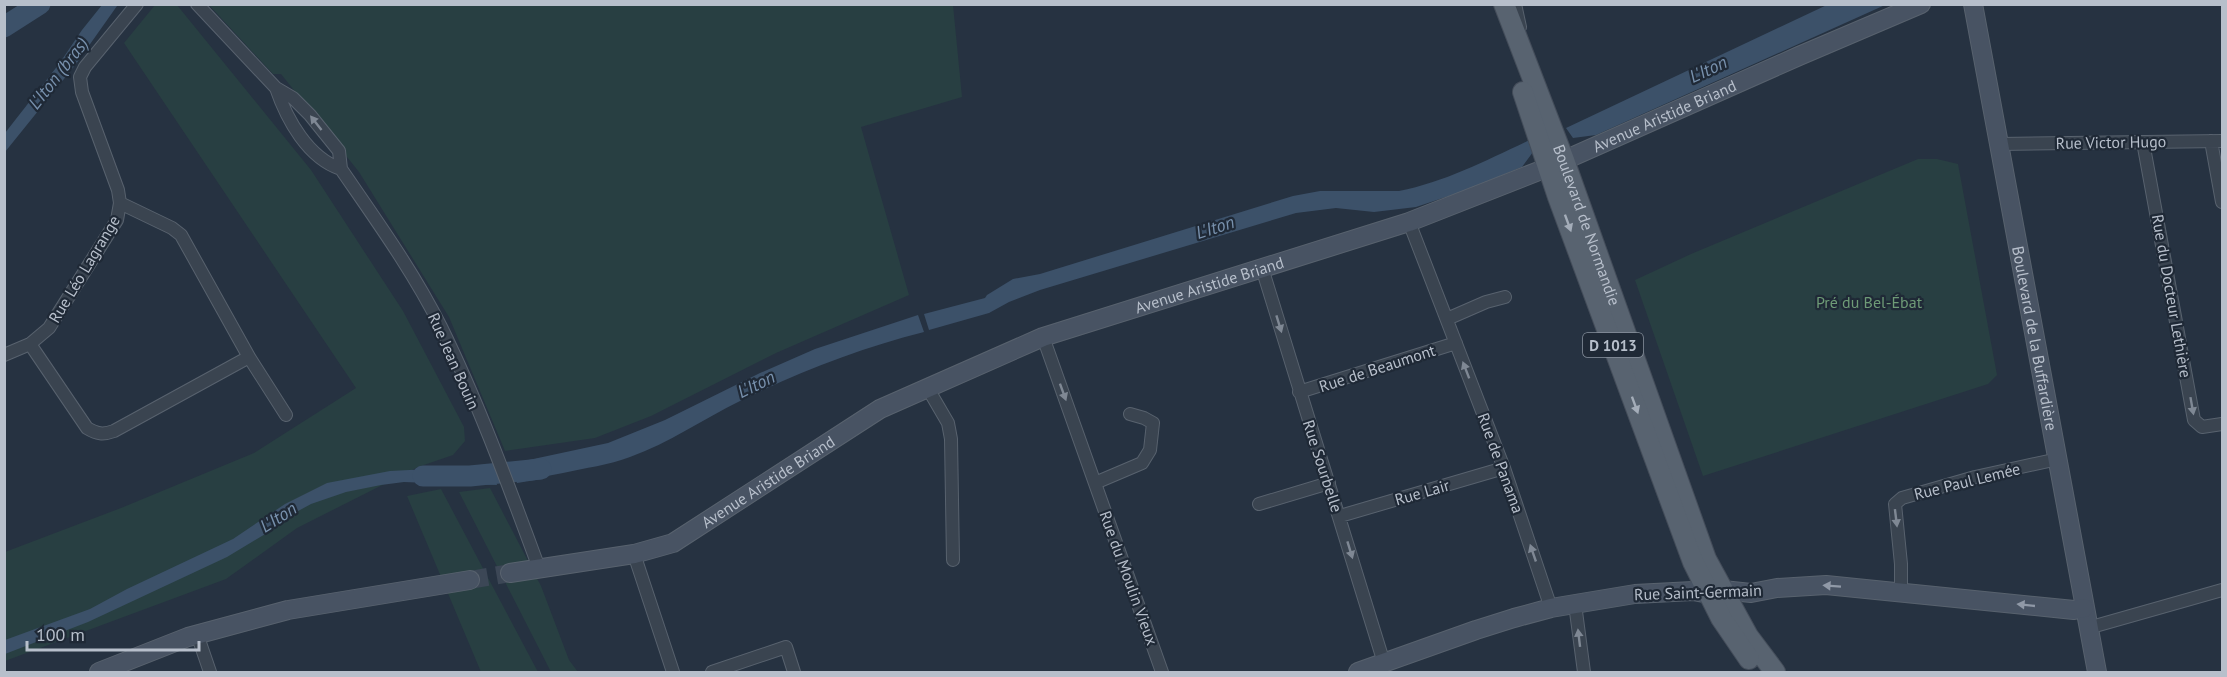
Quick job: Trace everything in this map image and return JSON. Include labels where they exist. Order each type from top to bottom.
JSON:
[{"type":"main road","name":"Boulevard de Normandie","points":[[1491,4],[1537,129],[1556,164]]},
{"type":"main road","name":"Boulevard de Normandie","points":[[1504,4],[1556,164],[1693,562],[1775,672]]},
{"type":"main road","name":"Avenue Aristide Briand","points":[[510,573],[655,549],[687,536],[880,409],[1043,337],[1409,222],[1556,164],[1921,4]]},
{"type":"main road","name":"Boulevard de la Buffardière","points":[[1973,5],[2097,672]]},
{"type":"main road","points":[[99,672],[197,634],[288,610],[470,580]]},
{"type":"main road","name":"Rue Saint-Germain","points":[[1359,672],[1380,667],[1476,630],[1551,608],[1635,594],[1693,591],[1751,593],[1777,588],[1826,585],[2074,610],[2084,608]]},
{"type":"main road","name":"Boulevard de Normandie","points":[[1716,592],[1730,633],[1758,672]]},
{"type":"street","name":"Rue Léo Lagrange","points":[[4,355],[30,344],[49,328],[117,220],[120,203],[118,190],[82,92],[80,77],[85,66],[137,4]]},
{"type":"street","name":"Rue Jean Bouin","points":[[197,4],[276,88],[293,98],[310,115],[339,151],[341,169],[408,268],[436,318],[500,464],[539,568]]},
{"type":"street","points":[[1515,4],[1520,19],[1517,39]]},
{"type":"street","name":"Rue Jean Bouin","points":[[276,88],[289,118],[318,157],[341,169]]},
{"type":"street","points":[[2217,141],[2223,202]]},
{"type":"street","name":"Rue Victor Hugo","points":[[1999,144],[2217,141]]},
{"type":"street","name":"Rue du Docteur Lethière","points":[[2144,142],[2194,420],[2202,427],[2223,424]]},
{"type":"street","points":[[120,203],[172,228],[181,235],[249,357],[286,415]]},
{"type":"street","name":"Rue de Panama","points":[[1409,222],[1504,468],[1551,608]]},
{"type":"street","name":"Rue Sourbelle","points":[[1262,268],[1299,393],[1340,516],[1380,667]]},
{"type":"street","points":[[1447,319],[1486,302],[1505,297]]},
{"type":"street","name":"Rue du Moulin Vieux","points":[[1043,337],[1162,672]]},
{"type":"street","name":"Rue de Beaumont","points":[[1299,393],[1456,343]]},
{"type":"street","points":[[30,344],[87,428],[97,434],[114,431],[249,357]]},
{"type":"street","points":[[927,387],[948,423],[951,439],[953,560]]},
{"type":"street","points":[[1095,483],[1142,463],[1150,450],[1153,423],[1131,414]]},
{"type":"street","name":"Rue Paul Lemée","points":[[1901,593],[1901,564],[1895,504],[1902,498],[1975,477],[2058,459]]},
{"type":"street","name":"Rue Lair","points":[[1340,516],[1504,468]]},
{"type":"street","points":[[1259,504],[1329,483]]},
{"type":"street","points":[[634,554],[673,672]]},
{"type":"street","points":[[2088,628],[2223,590]]},
{"type":"street","points":[[1575,604],[1584,672]]},
{"type":"street","points":[[197,634],[210,672]]},
{"type":"street","points":[[712,672],[786,647],[794,672]]},
{"type":"green space","points":[[155,5],[177,5],[311,170],[403,311],[464,427],[465,441],[453,455],[418,467],[297,528],[226,579],[5,661],[5,552],[121,508],[254,453],[356,388],[124,43]]},
{"type":"green space","points":[[209,5],[953,5],[962,97],[861,127],[909,295],[776,353],[651,416],[595,438],[505,451],[449,317],[359,172],[281,74],[273,74]]},
{"type":"green space","name":"Pré du Bel-Ébat","points":[[1918,159],[1937,159],[1958,164],[1997,375],[1988,384],[1703,476],[1635,280],[1691,254]]},
{"type":"green space","points":[[490,488],[541,586],[569,660],[578,672],[551,672],[459,492]]},
{"type":"green space","points":[[441,489],[538,672],[481,672],[407,496]]},
{"type":"water","points":[[1829,4],[1885,5],[1596,135],[1573,138],[1566,128]]},
{"type":"water","points":[[102,5],[117,6],[76,64],[5,152],[5,133]]},
{"type":"water","points":[[1532,139],[1533,152],[1522,167],[1461,192],[1416,207],[1374,212],[1336,208],[1296,213],[1040,290],[1009,302],[989,313],[929,330],[924,314],[985,298],[1013,279],[1040,274],[1293,196],[1320,191],[1399,191],[1434,182]]},
{"type":"water","points":[[918,315],[924,332],[853,353],[785,380],[644,451],[622,460],[517,483],[510,464],[608,443],[665,420],[760,373],[815,349]]},
{"type":"water","points":[[459,467],[491,467],[497,485],[464,484]]},
{"type":"water","points":[[448,468],[453,484],[404,482],[381,485],[346,492],[311,504],[227,557],[88,622],[5,654],[5,640],[90,609],[233,539],[285,504],[327,483],[390,471]]},
{"type":"waterway","name":"L'Iton (bras)","points":[[4,27],[40,4]]},
{"type":"waterway","name":"L'Iton","points":[[423,476],[470,476],[541,469]]},
{"type":"tunnel","points":[[470,580],[510,573]]}]
